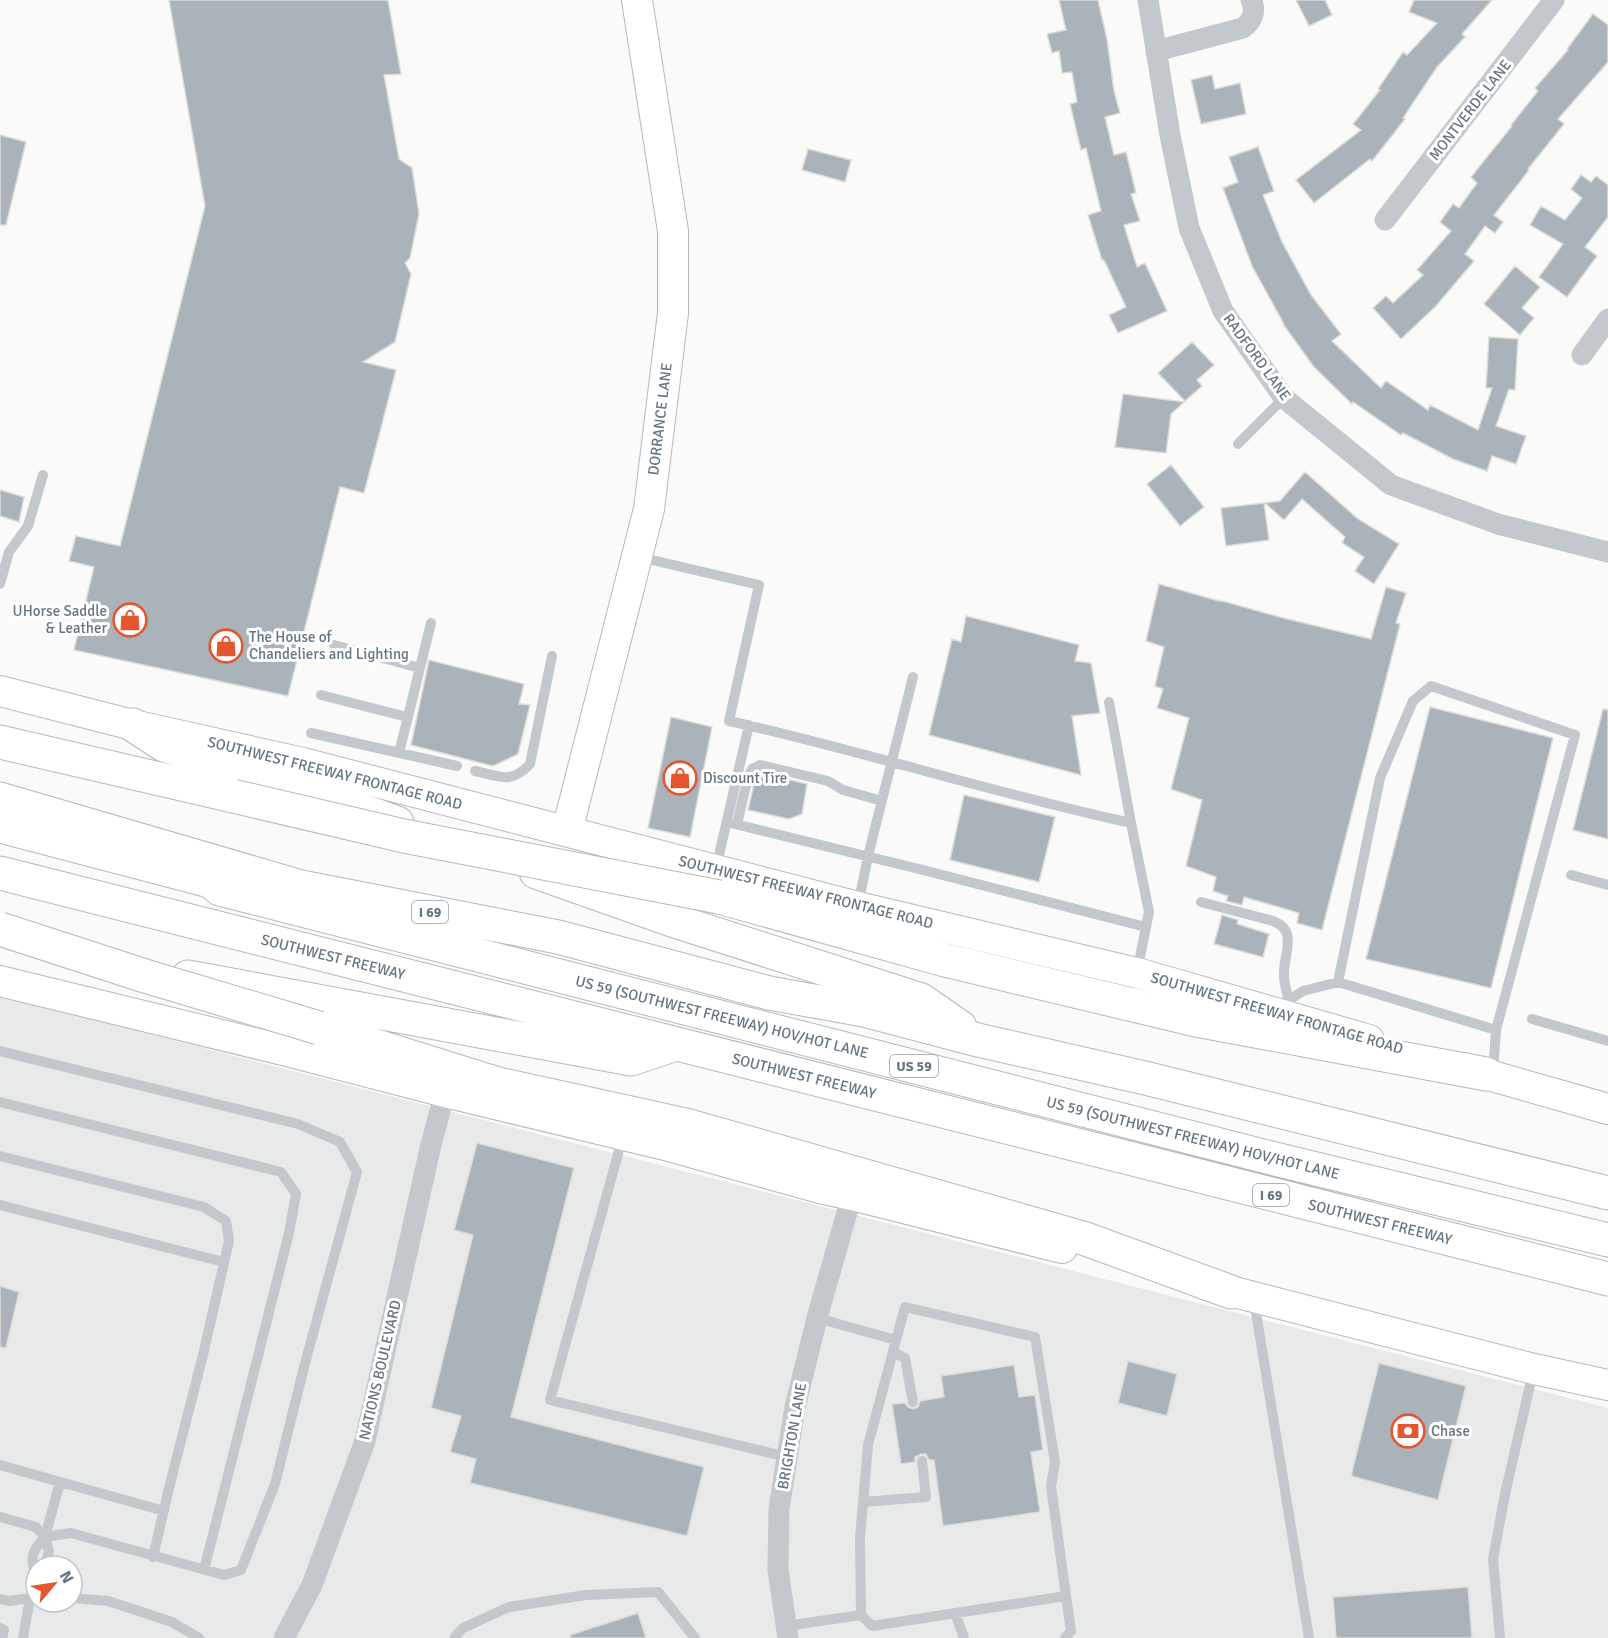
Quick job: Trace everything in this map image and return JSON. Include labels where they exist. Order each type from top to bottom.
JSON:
[{"type":"highway","points":[[133,725],[164,745],[333,800],[669,919],[921,1000],[978,1040]]},
{"type":"highway","points":[[0,742],[404,836],[717,884],[945,960],[1196,1020],[1489,1075]]},
{"type":"highway","name":"I 69","points":[[0,799],[301,886],[558,937],[769,993],[864,1010],[978,1040],[1145,1078],[1608,1193]]},
{"type":"highway","points":[[0,826],[210,881],[220,890]]},
{"type":"highway","points":[[0,840],[207,893],[220,890]]},
{"type":"highway","name":"SOUTHWEST FREEWAY","points":[[0,873],[1608,1279]]},
{"type":"highway","name":"US 59 (SOUTHWEST FREEWAY) HOV/HOT LANE","points":[[220,890],[1279,1160],[1608,1240]]},
{"type":"highway","points":[[0,929],[498,1084],[686,1125],[1083,1238],[1242,1294]]},
{"type":"highway","points":[[0,943],[631,1059],[676,1044]]},
{"type":"main road","name":"DORRANCE LANE","points":[[567,831],[649,510],[673,313],[673,231],[637,0]]},
{"type":"main road","name":"SOUTHWEST FREEWAY FRONTAGE ROAD","points":[[0,691],[133,725],[303,763],[567,831],[717,884],[858,907],[1280,1005],[1489,1075],[1608,1109]]},
{"type":"main road","points":[[0,981],[669,1146],[820,1188],[1534,1369],[1608,1385]]},
{"type":"street","name":"RADFORD LANE","points":[[1148,0],[1170,135],[1189,228],[1223,311],[1284,398],[1391,485],[1498,524],[1608,552]]},
{"type":"street","points":[[1156,51],[1243,28],[1254,15],[1251,0]]},
{"type":"street","name":"MONTVERDE LANE","points":[[1385,220],[1554,0]]},
{"type":"street","points":[[1582,355],[1608,319]]},
{"type":"street","name":"NATIONS BOULEVARD","points":[[285,1638],[312,1585],[365,1442],[430,1149],[446,1092]]},
{"type":"street","name":"BRIGHTON LANE","points":[[787,1632],[778,1570],[779,1509],[795,1407],[852,1195]]},
{"type":"lane","points":[[1238,444],[1284,398]]},
{"type":"lane","points":[[0,584],[4,551],[28,526],[43,475]]},
{"type":"lane","points":[[637,557],[759,585],[729,721],[1131,823]]},
{"type":"lane","points":[[399,753],[431,623]]},
{"type":"lane","points":[[334,645],[420,668]]},
{"type":"lane","points":[[475,771],[508,778],[522,773],[530,764],[552,656]]},
{"type":"lane","points":[[858,907],[868,856],[913,676]]},
{"type":"lane","points":[[1338,982],[1380,778],[1413,701],[1431,686],[1575,735],[1496,1030],[1489,1075]]},
{"type":"lane","points":[[321,695],[407,717]]},
{"type":"lane","points":[[1108,702],[1149,912],[1137,973]]},
{"type":"lane","points":[[717,884],[732,823],[749,725]]},
{"type":"lane","points":[[311,733],[457,766]]},
{"type":"lane","points":[[732,823],[748,777],[752,769],[760,765],[828,781],[843,790],[882,801]]},
{"type":"lane","points":[[732,823],[1146,927]]},
{"type":"lane","points":[[1571,875],[1608,885]]},
{"type":"lane","points":[[1202,902],[1273,921],[1286,929],[1288,937],[1280,1005]]},
{"type":"lane","points":[[1280,1005],[1304,991],[1338,982],[1496,1030]]},
{"type":"lane","points":[[1532,1018],[1608,1041]]},
{"type":"lane","points":[[0,1051],[298,1124],[340,1142],[357,1172],[275,1484],[241,1570],[224,1575],[71,1533],[45,1537]]},
{"type":"lane","points":[[0,1102],[281,1172],[296,1194],[273,1300],[204,1570]]},
{"type":"lane","points":[[623,1136],[550,1400],[787,1457]]},
{"type":"lane","points":[[0,1156],[204,1207],[226,1221],[229,1241],[153,1557]]},
{"type":"lane","points":[[0,1205],[224,1262]]},
{"type":"lane","points":[[1242,1294],[1309,1638]]},
{"type":"lane","points":[[1065,1638],[1071,1631],[1051,1486],[1055,1461],[1035,1336],[905,1307],[868,1445],[860,1538],[861,1615],[872,1626],[1066,1596]]},
{"type":"lane","points":[[818,1318],[896,1340]]},
{"type":"lane","points":[[893,1352],[905,1358],[913,1402]]},
{"type":"lane","points":[[1500,1638],[1494,1548],[1514,1450],[1534,1369]]},
{"type":"lane","points":[[863,1502],[926,1497],[922,1461]]},
{"type":"lane","points":[[0,1465],[164,1511]]},
{"type":"lane","points":[[33,1554],[35,1548],[45,1537],[60,1482]]},
{"type":"lane","points":[[0,1517],[36,1527],[45,1537],[48,1554]]},
{"type":"lane","points":[[454,1638],[463,1628],[509,1607],[586,1595],[658,1592],[695,1638]]},
{"type":"lane","points":[[0,1599],[10,1601],[24,1599]]},
{"type":"lane","points":[[84,1599],[108,1601],[172,1622],[199,1638]]},
{"type":"lane","points":[[955,1613],[964,1638]]},
{"type":"lane","points":[[23,1638],[29,1614]]},
{"type":"lane","points":[[787,1632],[861,1615]]},
{"type":"lane","points":[[0,1628],[4,1630],[2,1638]]},
{"type":"shaded area","points":[[0,996],[1608,1408],[1608,1638],[0,1638]]},
{"type":"building","points":[[169,0],[388,0],[401,74],[384,75],[399,159],[412,168],[419,214],[410,258],[405,263],[411,274],[395,342],[363,362],[396,370],[364,493],[340,487],[288,696],[74,650],[94,567],[69,561],[76,536],[120,546],[205,206]]},
{"type":"building","points":[[1059,0],[1098,0],[1120,113],[1105,117],[1114,155],[1126,152],[1136,193],[1131,194],[1140,221],[1124,225],[1137,267],[1145,263],[1167,311],[1118,333],[1109,315],[1126,307],[1102,260],[1088,215],[1101,211],[1086,148],[1081,150],[1070,104],[1077,102],[1072,72],[1062,73],[1059,51],[1052,53],[1047,34],[1066,30]]},
{"type":"building","points":[[1296,0],[1325,0],[1332,15],[1309,26]]},
{"type":"building","points":[[1414,0],[1492,0],[1462,34],[1465,37],[1437,67],[1403,118],[1405,119],[1372,161],[1370,159],[1314,203],[1296,180],[1361,130],[1353,124],[1380,90],[1378,89],[1403,52],[1407,55],[1437,23],[1409,12]]},
{"type":"building","points":[[1593,14],[1608,25],[1608,62],[1558,119],[1564,124],[1494,215],[1503,222],[1495,233],[1485,226],[1465,254],[1474,261],[1436,306],[1401,339],[1373,308],[1386,296],[1393,303],[1423,275],[1417,270],[1451,231],[1440,222],[1453,204],[1459,208],[1477,183],[1471,177],[1512,126],[1538,91],[1535,88],[1568,50]]},
{"type":"building","points":[[1212,75],[1215,89],[1240,83],[1246,114],[1201,124],[1191,80]]},
{"type":"building","points":[[0,135],[26,142],[6,225],[0,225]]},
{"type":"building","points":[[1258,147],[1274,191],[1263,195],[1282,242],[1311,295],[1341,334],[1332,341],[1381,388],[1386,381],[1428,410],[1430,405],[1478,430],[1492,388],[1486,388],[1489,337],[1518,339],[1515,390],[1509,389],[1496,426],[1526,436],[1516,464],[1492,456],[1487,471],[1453,459],[1403,433],[1401,435],[1353,402],[1352,404],[1314,367],[1283,324],[1252,266],[1223,188],[1238,182],[1229,157]]},
{"type":"building","points":[[808,149],[851,160],[845,182],[802,170]]},
{"type":"building","points":[[1581,175],[1591,182],[1596,176],[1608,185],[1608,217],[1585,247],[1597,256],[1567,297],[1539,277],[1563,244],[1530,225],[1541,206],[1565,220],[1582,198],[1571,189]]},
{"type":"building","points":[[1515,266],[1540,287],[1522,308],[1534,318],[1520,335],[1484,304]]},
{"type":"building","points":[[1192,342],[1214,365],[1197,380],[1202,386],[1185,401],[1158,373]]},
{"type":"building","points":[[1123,394],[1184,402],[1171,414],[1166,453],[1115,447]]},
{"type":"building","points":[[1171,465],[1204,507],[1180,526],[1147,484]]},
{"type":"building","points":[[1305,472],[1358,519],[1399,544],[1374,584],[1355,571],[1364,557],[1342,543],[1345,537],[1302,499],[1284,520],[1265,503],[1280,501]]},
{"type":"building","points":[[0,490],[24,497],[19,522],[0,516]]},
{"type":"building","points":[[1264,503],[1269,540],[1226,546],[1221,508]]},
{"type":"building","points":[[1159,584],[1371,639],[1386,587],[1406,593],[1396,623],[1400,624],[1322,930],[1297,923],[1299,913],[1244,897],[1242,905],[1226,901],[1228,896],[1213,891],[1216,877],[1186,866],[1202,800],[1171,789],[1189,718],[1157,708],[1163,689],[1155,686],[1164,647],[1146,641]]},
{"type":"building","points":[[966,616],[1079,645],[1075,661],[1091,663],[1100,713],[1072,716],[1081,775],[929,735],[952,639],[961,642]]},
{"type":"building","points":[[429,660],[524,684],[519,704],[530,705],[518,754],[493,766],[411,745]]},
{"type":"building","points":[[1430,707],[1553,738],[1491,988],[1366,959]]},
{"type":"building","points":[[1603,709],[1608,710],[1608,839],[1573,830]]},
{"type":"building","name":"Discount Tire","points":[[671,717],[712,727],[690,837],[648,828]]},
{"type":"building","points":[[761,773],[807,784],[802,814],[789,819],[748,810],[755,780]]},
{"type":"building","points":[[964,795],[1055,817],[1039,882],[950,860]]},
{"type":"building","points":[[1222,915],[1238,920],[1237,924],[1269,934],[1263,957],[1214,944]]},
{"type":"building","points":[[477,1143],[574,1168],[511,1417],[704,1467],[687,1536],[470,1483],[476,1459],[450,1452],[461,1416],[431,1408],[473,1235],[454,1230]]},
{"type":"building","points":[[0,1286],[19,1292],[6,1348],[0,1347]]},
{"type":"building","points":[[1128,1361],[1177,1374],[1167,1416],[1118,1403]]},
{"type":"building","name":"Chase","points":[[1379,1363],[1466,1386],[1438,1500],[1351,1476]]},
{"type":"building","points":[[1014,1365],[1019,1397],[1035,1395],[1043,1450],[1031,1452],[1040,1512],[943,1526],[934,1460],[929,1460],[926,1454],[921,1454],[915,1457],[915,1462],[901,1464],[892,1404],[905,1403],[914,1409],[918,1407],[920,1401],[944,1397],[941,1376]]},
{"type":"building","points":[[1468,1587],[1472,1638],[1336,1638],[1333,1597]]},
{"type":"building","points":[[638,1613],[646,1638],[571,1638],[570,1635]]},
{"type":"place","name":"UHorse Saddle & Leather","points":[[130,620]]},
{"type":"place","name":"The House of Chandeliers and Lighting","points":[[226,646]]},
{"type":"place","name":"Discount Tire","points":[[680,778]]},
{"type":"place","name":"Chase","points":[[1408,1431]]}]
